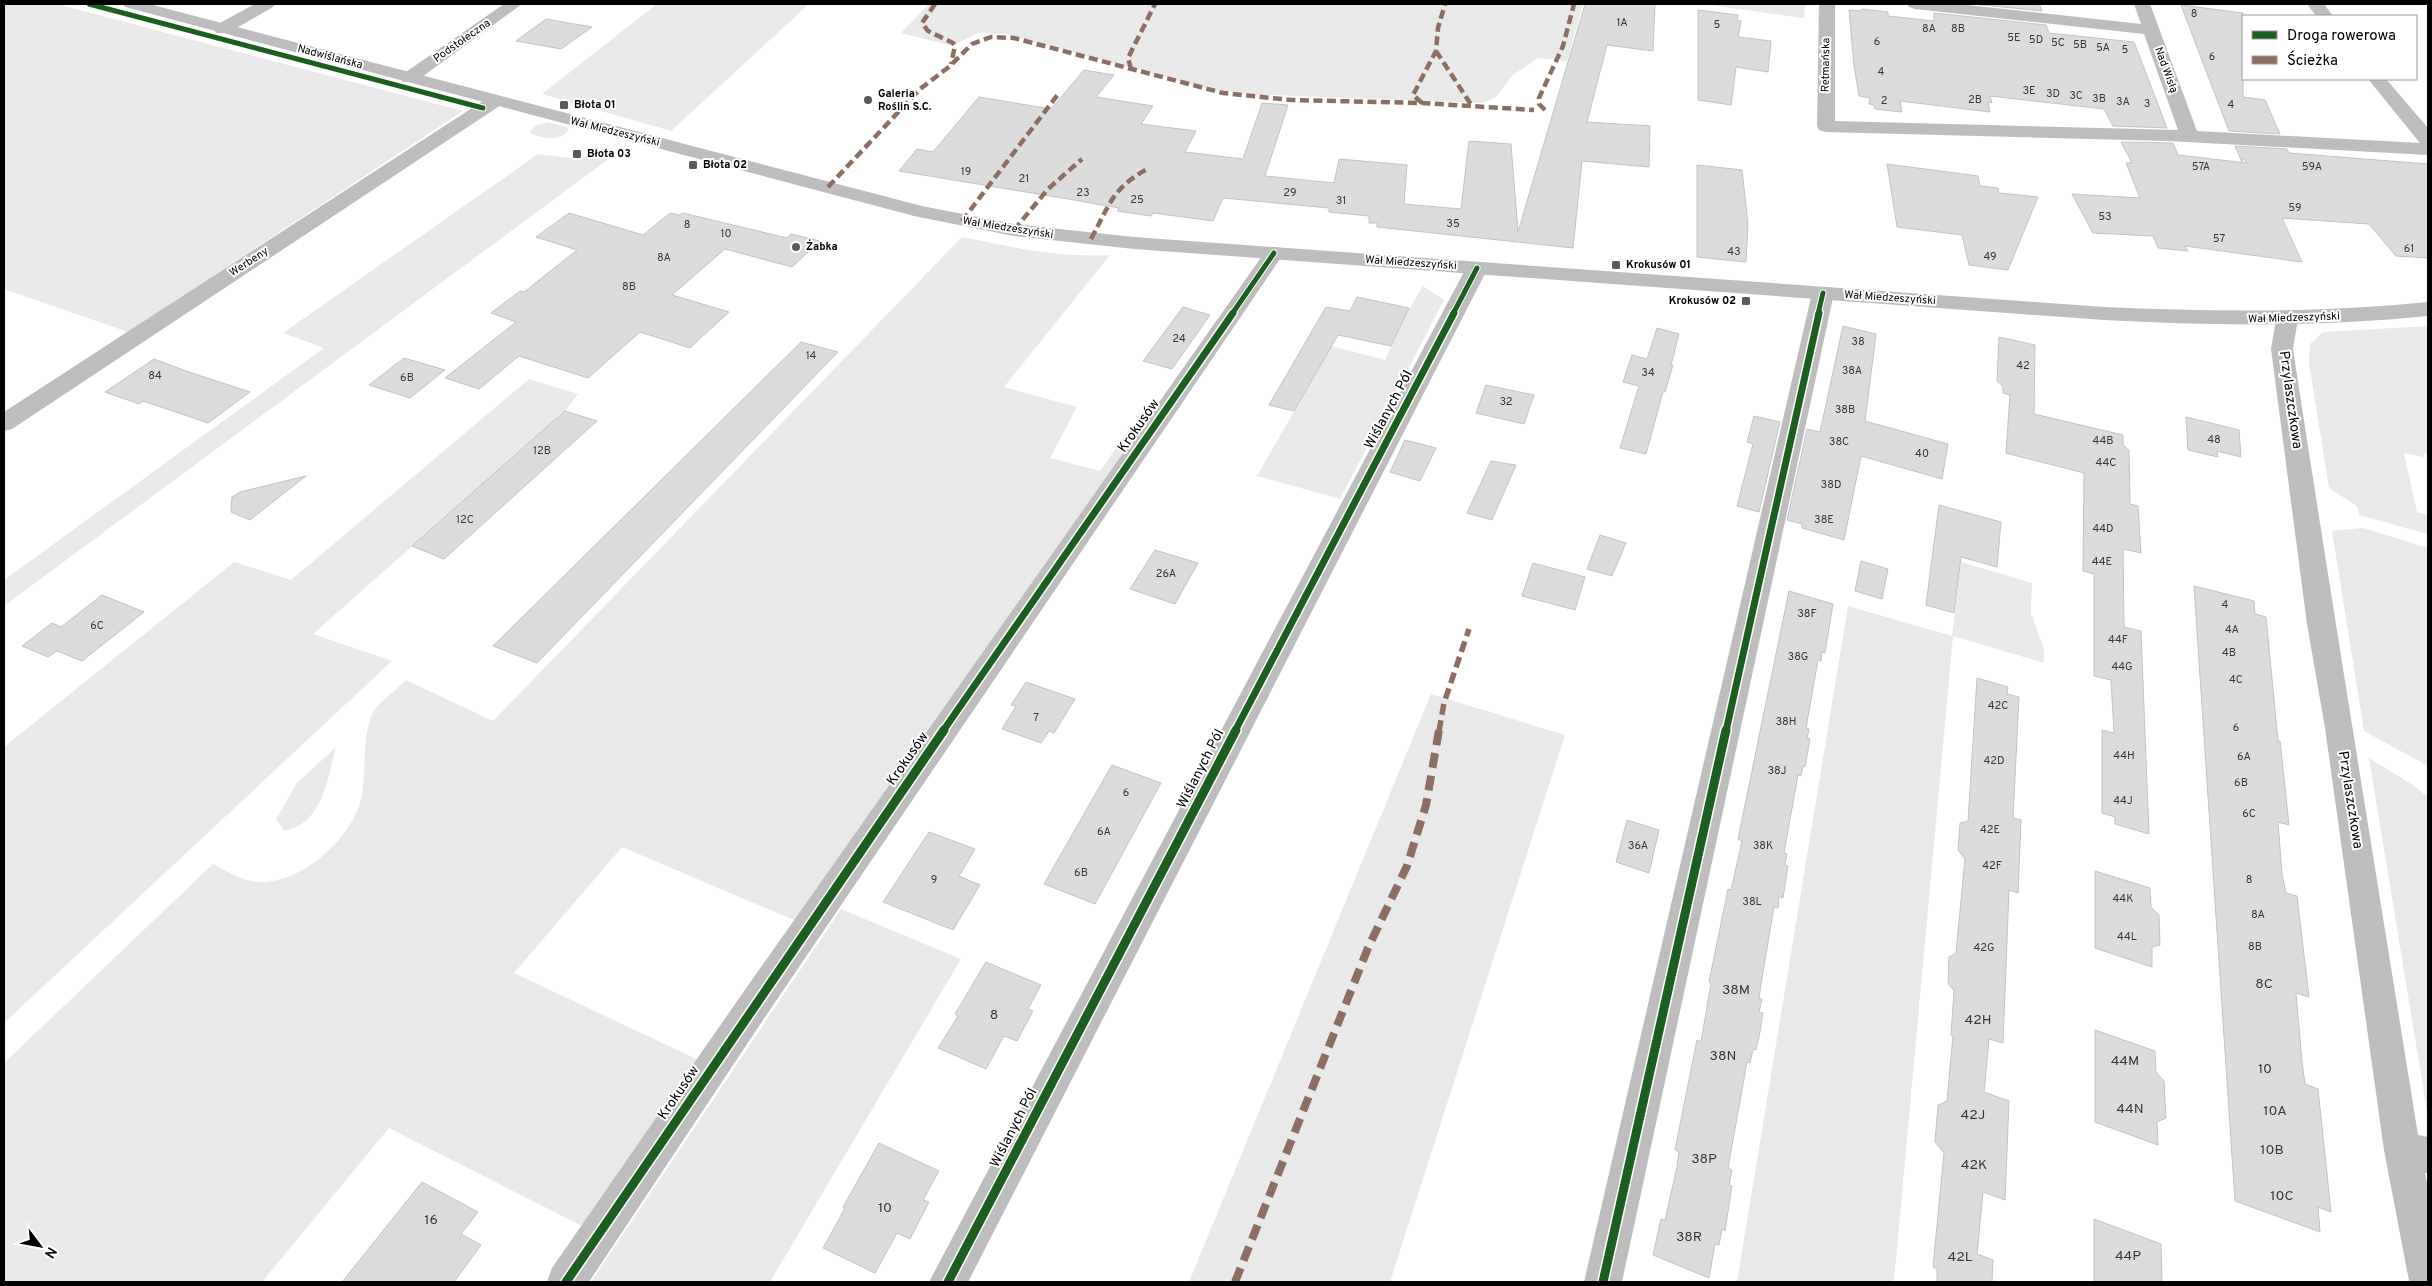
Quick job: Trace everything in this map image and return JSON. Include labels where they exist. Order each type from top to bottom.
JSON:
[{"type":"street","name":"Nadwiślańska","points":[[131,4],[529,110]]},
{"type":"street","points":[[222,29],[267,4]]},
{"type":"street","name":"Podstołeczna","points":[[409,78],[514,4]]},
{"type":"street","name":"Retmańska","points":[[1827,4],[1826,126],[2189,136]]},
{"type":"street","points":[[1915,4],[2152,30]]},
{"type":"street","name":"Nad Wisłą","points":[[2142,4],[2189,136]]},
{"type":"street","points":[[2315,4],[2324,15]]},
{"type":"street","points":[[2379,80],[2428,140]]},
{"type":"street","name":"Werbeny","points":[[4,423],[495,101]]},
{"type":"street","name":"Wał Miedzeszyński","points":[[529,110],[922,212],[978,224],[1060,236],[2145,316],[2287,319],[2428,309]]},
{"type":"street","points":[[2189,136],[2428,150]]},
{"type":"street","name":"Krokusów","points":[[566,1282],[747,1015],[1274,253]]},
{"type":"street","name":"Wiślanych Pól","points":[[948,1282],[1477,268]]},
{"type":"street","points":[[1603,1282],[1823,293]]},
{"type":"street","name":"Przylaszczkowa","points":[[2287,319],[2282,349],[2321,624],[2415,1153],[2428,1281]]},
{"type":"shaded area","points":[[4,4],[57,4],[463,111],[128,332],[4,289]]},
{"type":"shaded area","points":[[657,4],[809,4],[671,131],[542,94]]},
{"type":"shaded area","points":[[929,4],[1583,4],[1567,61],[1538,58],[1513,75],[1495,98],[1483,103],[1242,94],[1202,87],[1005,34],[978,33],[952,46],[901,33]]},
{"type":"shaded area","points":[[1702,4],[1805,4],[1804,18]]},
{"type":"shaded area","points":[[547,122],[567,127],[569,130],[556,138],[540,137],[530,133],[535,126]]},
{"type":"shaded area","points":[[538,154],[572,158],[614,155],[4,606],[4,580],[324,348],[283,333]]},
{"type":"shaded area","points":[[962,237],[1054,253],[1110,255],[1004,387],[1077,407],[1050,458],[1100,471],[1132,425],[1144,428],[803,924],[622,847],[514,973],[707,1064],[592,1231],[389,1128],[262,1282],[4,1282],[4,1063],[213,864],[246,880],[269,882],[287,877],[321,858],[348,828],[357,811],[362,795],[366,738],[371,717],[378,705],[406,680],[493,721]]},
{"type":"shaded area","points":[[1423,286],[1444,300],[1340,499],[1257,476],[1315,375],[1327,345],[1385,360],[1405,316]]},
{"type":"shaded area","points":[[2428,326],[2428,454],[2424,453],[2424,457],[2404,453],[2417,512],[2428,515],[2428,534],[2359,515],[2357,506],[2329,488],[2309,363],[2310,344],[2323,332]]},
{"type":"shaded area","points":[[529,379],[578,394],[565,411],[313,634],[392,661],[4,1023],[4,747],[234,562],[291,580]]},
{"type":"shaded area","points":[[2363,528],[2428,548],[2428,766],[2364,731],[2332,531]]},
{"type":"shaded area","points":[[1961,562],[2032,583],[2031,613],[2044,649],[2044,663],[1953,636],[1894,1282],[1737,1282],[1848,606],[1952,636]]},
{"type":"shaded area","points":[[1431,694],[1565,735],[1390,1282],[1189,1282]]},
{"type":"shaded area","points":[[336,747],[326,786],[315,810],[297,827],[284,831],[276,819],[297,783]]},
{"type":"shaded area","points":[[2369,758],[2413,785],[2428,797],[2428,1117]]},
{"type":"shaded area","points":[[841,909],[961,959],[770,1282],[591,1282]]},
{"type":"building","points":[[1585,4],[1655,4],[1653,51],[1607,45],[1587,122],[1650,126],[1649,167],[1582,161],[1573,248],[1377,227],[1377,223],[1369,223],[1369,216],[1329,212],[1329,208],[1223,198],[1213,221],[1153,213],[1151,216],[1117,211],[1119,208],[899,171],[917,149],[933,152],[979,97],[1051,109],[1084,70],[1114,75],[1096,97],[1153,106],[1141,124],[1196,131],[1185,152],[1243,159],[1262,103],[1288,105],[1265,176],[1334,183],[1339,159],[1407,165],[1404,204],[1461,209],[1469,141],[1511,144],[1518,232]]},
{"type":"building","points":[[1973,4],[2039,4],[2042,11]]},
{"type":"building","points":[[2181,5],[2243,13],[2243,97],[2265,100],[2280,134],[2229,131]]},
{"type":"building","points":[[1862,9],[1888,12],[1888,16],[1934,21],[1934,13],[2046,25],[2049,33],[2134,42],[2167,128],[2113,126],[2104,109],[1990,96],[1992,103],[1988,102],[1990,112],[1900,101],[1902,112],[1875,109],[1874,105],[1869,104],[1870,98],[1859,96],[1854,65],[1849,10],[1862,11]]},
{"type":"building","points":[[1698,10],[1738,15],[1737,20],[1741,21],[1738,37],[1771,41],[1768,72],[1736,67],[1731,105],[1698,100]]},
{"type":"building","points":[[546,19],[592,27],[561,49],[516,41]]},
{"type":"building","points":[[2121,142],[2173,143],[2178,155],[2247,163],[2243,158],[2242,162],[2235,146],[2287,149],[2289,153],[2428,164],[2428,258],[2396,256],[2369,224],[2282,218],[2302,262],[2185,246],[2188,251],[2158,248],[2153,236],[2093,233],[2072,194],[2140,198],[2126,163],[2132,163]]},
{"type":"building","points":[[1887,164],[1978,176],[1980,186],[1998,188],[1999,193],[2038,197],[2008,270],[1969,265],[1962,235],[1897,227]]},
{"type":"building","points":[[1697,165],[1742,170],[1748,224],[1746,262],[1697,257]]},
{"type":"building","points":[[569,213],[643,235],[670,213],[679,215],[683,213],[787,238],[791,234],[820,241],[792,267],[725,249],[672,295],[729,312],[690,348],[640,332],[588,378],[519,356],[479,389],[445,378],[516,322],[491,313],[520,291],[524,292],[577,250],[536,237]]},
{"type":"building","points":[[1357,297],[1409,308],[1391,346],[1338,335],[1294,411],[1269,405],[1326,307],[1350,311]]},
{"type":"building","points":[[1183,307],[1210,315],[1172,369],[1143,361]]},
{"type":"building","points":[[1843,326],[1876,334],[1865,421],[1948,444],[1942,479],[1861,456],[1844,540],[1802,528],[1802,524],[1787,520],[1807,429],[1820,432]]},
{"type":"building","points":[[1657,328],[1679,334],[1671,365],[1673,365],[1665,392],[1663,392],[1646,454],[1620,448],[1639,386],[1623,382],[1632,355],[1647,359]]},
{"type":"building","points":[[1999,337],[2035,345],[2034,414],[2123,435],[2123,445],[2129,450],[2130,504],[2138,506],[2141,553],[2123,549],[2124,627],[2141,631],[2149,834],[2115,824],[2115,817],[2102,813],[2102,730],[2114,733],[2111,680],[2094,676],[2094,574],[2083,571],[2084,473],[2006,453],[2010,395],[2003,393],[2003,386],[1997,381]]},
{"type":"building","points":[[801,342],[838,352],[537,663],[493,646]]},
{"type":"building","points":[[404,358],[445,370],[410,398],[369,385]]},
{"type":"building","points":[[154,359],[250,392],[208,423],[143,401],[139,404],[105,392]]},
{"type":"building","points":[[1486,385],[1534,395],[1524,424],[1476,413]]},
{"type":"building","points":[[565,411],[597,421],[444,559],[412,546]]},
{"type":"building","points":[[1754,416],[1780,422],[1759,512],[1737,506],[1753,444],[1747,442]]},
{"type":"building","points":[[2186,417],[2239,430],[2241,457],[2217,451],[2218,457],[2188,450]]},
{"type":"building","points":[[1405,440],[1436,448],[1420,481],[1390,472]]},
{"type":"building","points":[[1491,461],[1516,465],[1492,520],[1467,513]]},
{"type":"building","points":[[306,476],[250,520],[231,512],[232,497],[240,492]]},
{"type":"building","points":[[1939,505],[2001,522],[1997,567],[1961,557],[1954,613],[1926,605]]},
{"type":"building","points":[[1600,535],[1626,543],[1612,576],[1587,569]]},
{"type":"building","points":[[1155,550],[1198,563],[1175,604],[1130,589]]},
{"type":"building","points":[[1861,561],[1888,569],[1882,599],[1855,591]]},
{"type":"building","points":[[1533,563],[1585,577],[1575,610],[1522,596]]},
{"type":"building","points":[[2194,586],[2254,601],[2255,614],[2266,617],[2278,741],[2280,741],[2289,825],[2278,822],[2282,874],[2286,893],[2297,896],[2309,997],[2296,993],[2302,1062],[2305,1084],[2318,1089],[2331,1212],[2318,1207],[2320,1232],[2235,1201]]},
{"type":"building","points":[[1789,591],[1833,604],[1825,653],[1822,652],[1821,661],[1818,660],[1806,728],[1809,729],[1807,738],[1810,739],[1805,767],[1803,766],[1801,776],[1798,775],[1784,853],[1787,854],[1785,865],[1788,866],[1783,898],[1779,896],[1778,908],[1774,907],[1759,998],[1762,999],[1759,1012],[1763,1013],[1760,1032],[1756,1050],[1753,1049],[1750,1063],[1747,1062],[1728,1168],[1732,1170],[1729,1185],[1732,1186],[1725,1231],[1722,1229],[1719,1245],[1715,1244],[1709,1278],[1653,1255],[1661,1219],[1665,1220],[1677,1167],[1679,1152],[1675,1150],[1697,1040],[1701,1042],[1711,983],[1709,982],[1728,889],[1731,890],[1742,841],[1738,839]]},
{"type":"building","points":[[102,595],[144,612],[82,661],[57,651],[48,657],[22,646],[52,623],[61,627]]},
{"type":"building","points":[[1977,678],[2008,687],[2007,694],[2019,697],[2013,818],[2021,820],[2018,893],[2009,890],[2003,1043],[1989,1039],[1984,1092],[2009,1101],[2005,1200],[1983,1192],[1977,1254],[1993,1260],[1992,1282],[1937,1282],[1937,1269],[1933,1267],[1944,1153],[1935,1142],[1938,1105],[1947,1101],[1953,1036],[1951,1035],[1954,991],[1948,983],[1949,957],[1956,953],[1965,859],[1958,850],[1960,823],[1968,821]]},
{"type":"building","points":[[1026,682],[1075,699],[1054,733],[1049,731],[1041,743],[1002,729],[1016,706],[1011,705]]},
{"type":"building","points":[[1112,765],[1161,783],[1095,904],[1044,884]]},
{"type":"building","points":[[1627,820],[1659,830],[1649,873],[1616,862]]},
{"type":"building","points":[[929,832],[975,849],[959,876],[980,885],[953,930],[883,902]]},
{"type":"building","points":[[2095,871],[2150,888],[2151,907],[2159,915],[2160,945],[2152,947],[2152,967],[2095,948]]},
{"type":"building","points":[[986,962],[1041,985],[1028,1009],[1033,1011],[1017,1041],[1004,1036],[986,1069],[938,1048],[958,1016],[955,1014]]},
{"type":"building","points":[[2095,1030],[2155,1051],[2156,1072],[2164,1081],[2166,1118],[2157,1122],[2158,1145],[2095,1122]]},
{"type":"building","points":[[879,1143],[939,1171],[923,1200],[929,1202],[910,1239],[897,1233],[875,1273],[823,1248],[845,1208],[843,1207]]},
{"type":"building","points":[[422,1182],[478,1212],[461,1234],[481,1245],[454,1282],[342,1282]]},
{"type":"building","points":[[2094,1219],[2161,1244],[2162,1282],[2094,1282]]},
{"type":"marked path","points":[[935,4],[922,23],[928,31],[953,43],[955,46],[951,64]]},
{"type":"marked path","points":[[1131,69],[1128,58],[1155,4]]},
{"type":"marked path","points":[[1422,103],[1413,95],[1436,51],[1438,28],[1445,4]]},
{"type":"marked path","points":[[1545,110],[1539,104],[1539,98],[1563,46],[1574,4]]},
{"type":"marked path","points":[[828,187],[920,89],[950,66],[972,44],[991,37],[1014,38],[1223,93],[1291,100],[1422,103],[1534,110]]},
{"type":"marked path","points":[[1436,51],[1472,106]]},
{"type":"marked path","points":[[962,221],[1059,93]]},
{"type":"marked path","points":[[1014,230],[1048,189],[1082,159]]},
{"type":"marked path","points":[[1091,239],[1118,189],[1129,179],[1149,168]]},
{"type":"marked path","points":[[1235,1282],[1368,948],[1407,866],[1426,805],[1444,703],[1469,629]]},
{"type":"cycle path","points":[[89,4],[483,108]]},
{"type":"cycle path","points":[[566,1282],[747,1015],[1274,253]]},
{"type":"cycle path","points":[[948,1282],[1477,268]]},
{"type":"cycle path","points":[[1603,1282],[1823,293]]},
{"type":"place","name":"Galeria Roślin S.C.","points":[[868,100]]},
{"type":"place","name":"Błota 01","points":[[564,105]]},
{"type":"place","name":"Błota 03","points":[[577,154]]},
{"type":"place","name":"Błota 02","points":[[693,165]]},
{"type":"place","name":"Żabka","points":[[796,247]]},
{"type":"place","name":"Krokusów 01","points":[[1616,265]]},
{"type":"place","name":"Krokusów 02","points":[[1746,301]]}]
